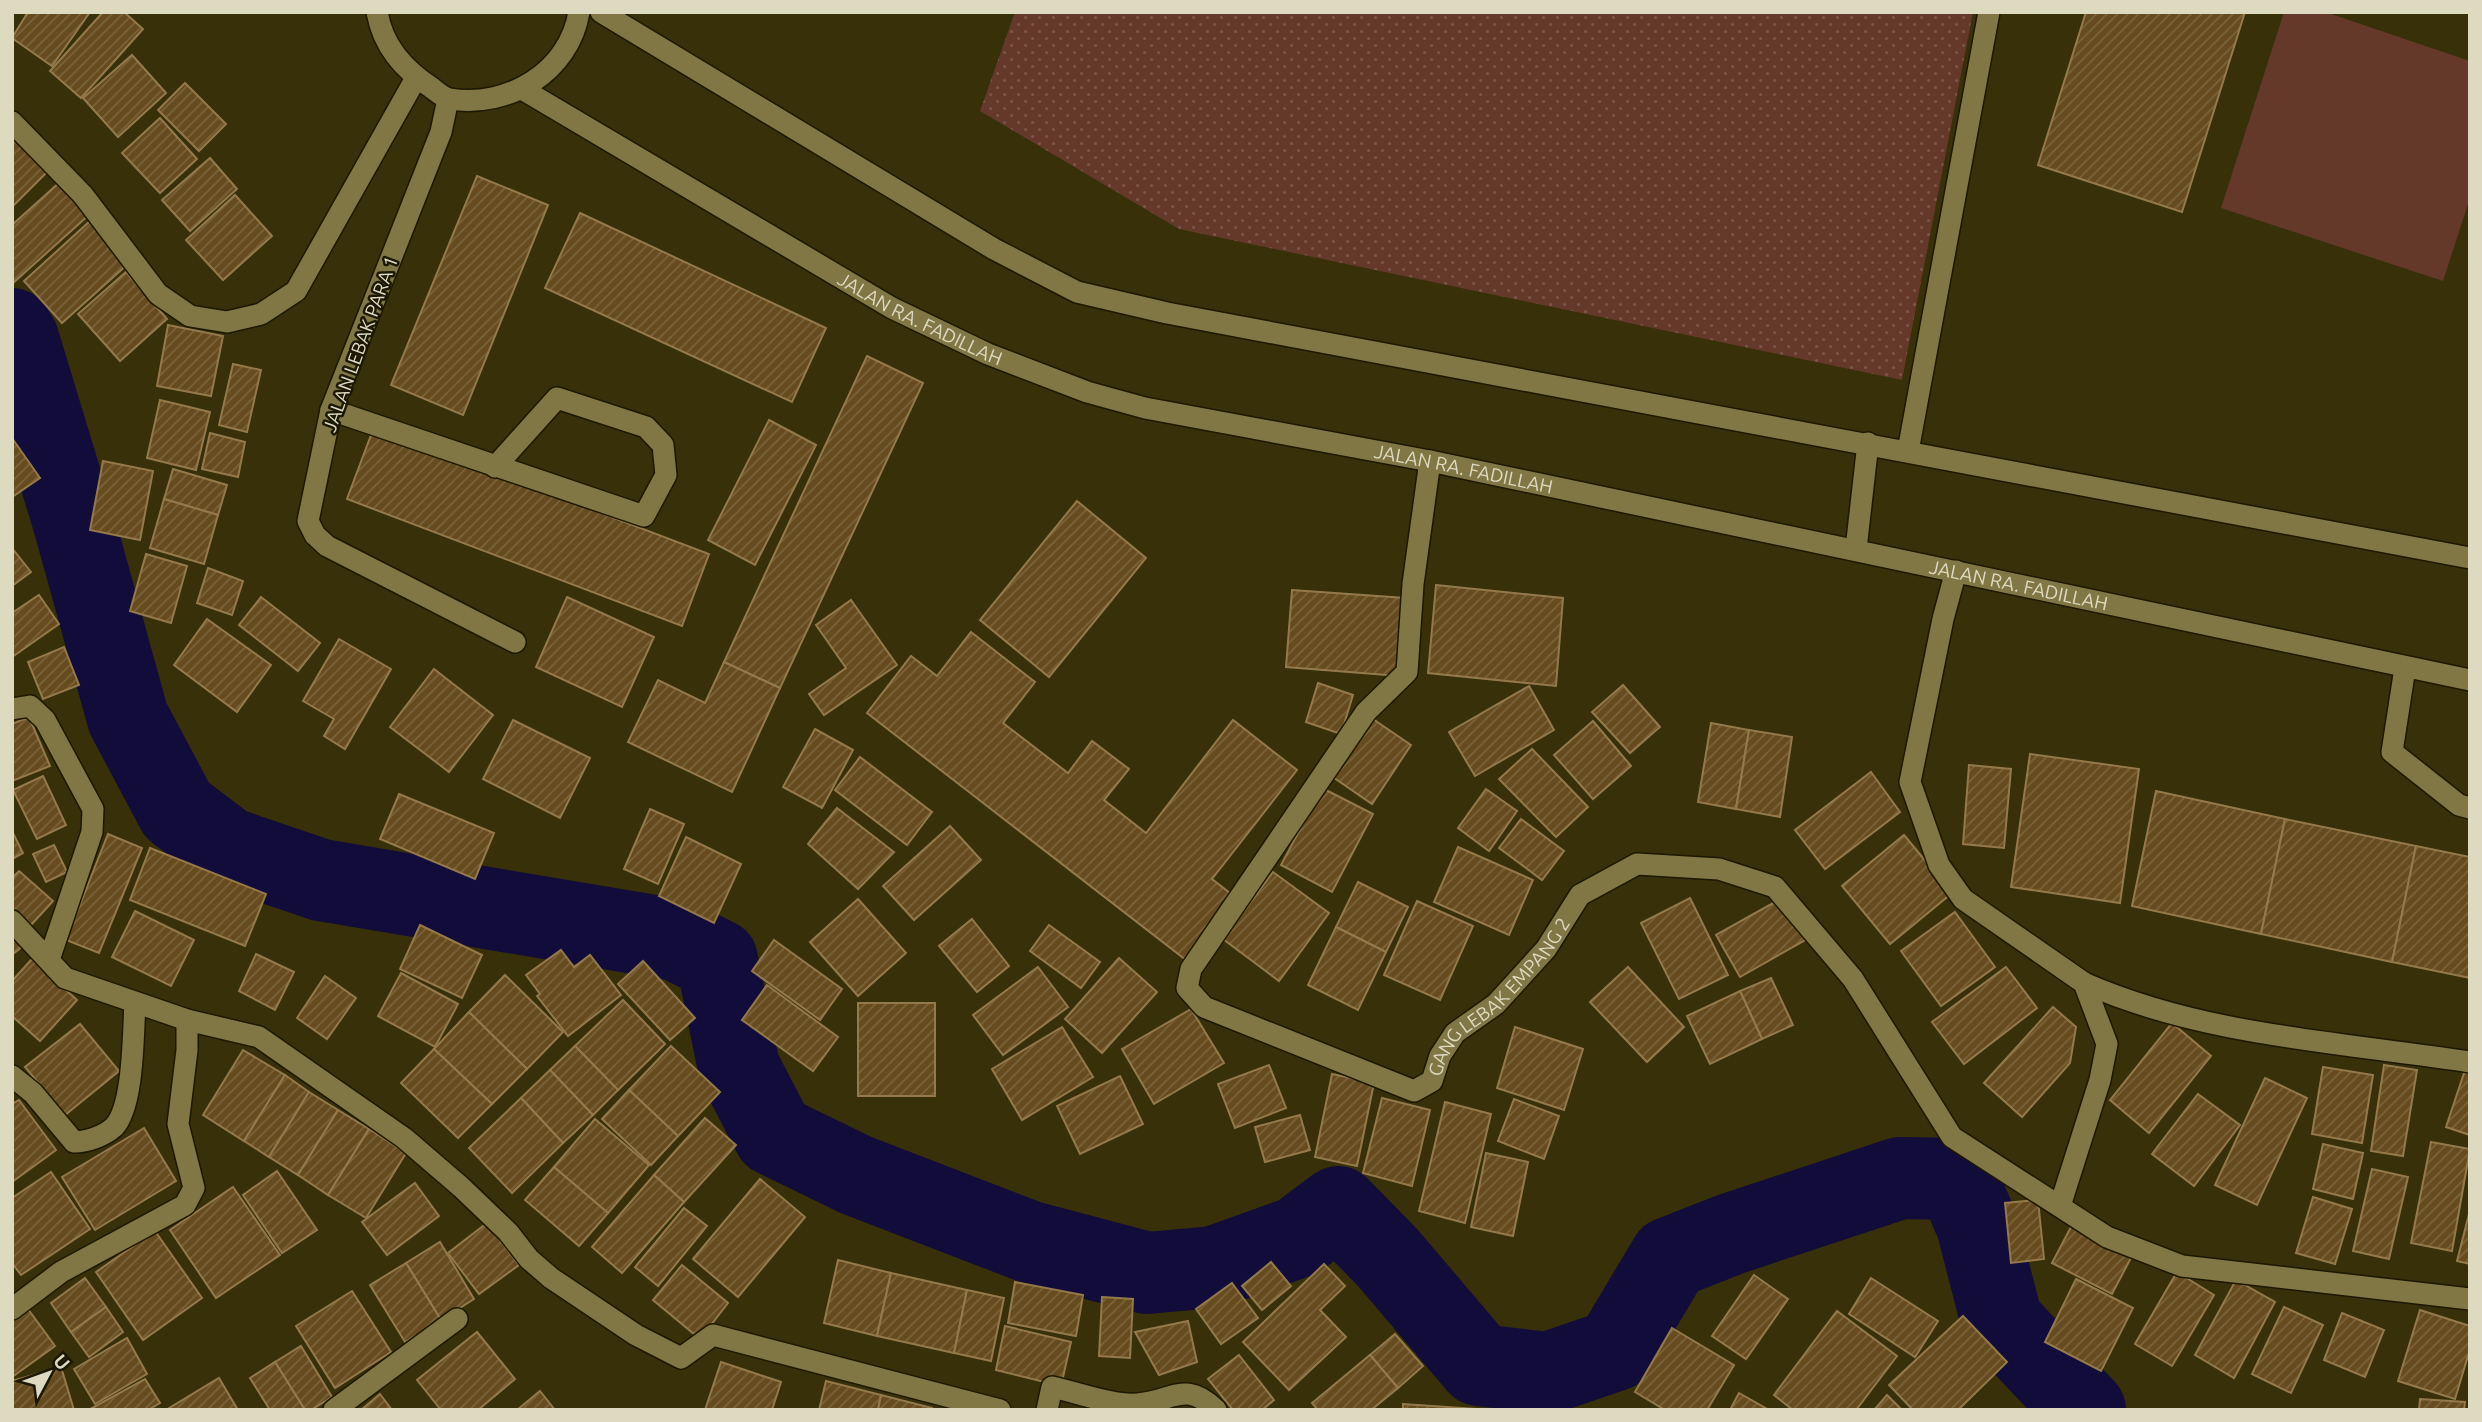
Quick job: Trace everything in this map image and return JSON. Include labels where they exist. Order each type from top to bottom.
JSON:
[{"type":"street","points":[[377,12],[388,46],[416,78],[448,99],[496,97],[522,89],[545,74],[564,53],[576,28],[579,12]]},
{"type":"street","points":[[601,12],[994,249],[1077,292],[1181,316],[2470,558]]},
{"type":"street","points":[[1908,451],[1989,12]]},
{"type":"street","points":[[12,122],[83,195],[158,294],[190,316],[227,322],[261,314],[296,291],[416,78]]},
{"type":"street","name":"JALAN RA. FADILLAH","points":[[522,89],[892,308],[1046,378],[1145,408],[1430,461],[2470,680]]},
{"type":"street","name":"JALAN LEBAK PARA 1","points":[[448,99],[441,132],[331,410],[308,522],[315,535],[327,546],[516,642]]},
{"type":"street","points":[[331,410],[495,467],[644,516],[666,475],[663,445],[646,427],[557,398],[495,467]]},
{"type":"street","points":[[1856,549],[1868,443]]},
{"type":"street","name":"GANG LEBAK EMPANG 2","points":[[1430,461],[1413,584],[1408,673],[1366,712],[1191,969],[1186,988],[1205,1007],[1414,1091],[1432,1081],[1440,1056],[1455,1033],[1496,1004],[1546,948],[1580,895],[1637,864],[1719,869],[1775,887],[1853,979],[1952,1137],[2060,1206]]},
{"type":"street","points":[[1956,571],[1937,645],[1910,782],[1940,865],[1963,899],[2084,983],[2125,1001],[2180,1018],[2235,1029],[2470,1062]]},
{"type":"street","points":[[2404,668],[2392,752],[2459,804],[2470,808]]},
{"type":"street","points":[[12,709],[30,706],[45,720],[93,809],[92,832],[49,961]]},
{"type":"street","points":[[12,921],[65,978],[187,1020],[258,1037],[404,1138],[461,1187],[508,1232],[529,1259],[551,1278],[636,1335],[681,1358],[713,1335],[1000,1410]]},
{"type":"street","points":[[2084,983],[2107,1044],[2100,1080],[2060,1206],[2107,1237],[2182,1266],[2470,1299]]},
{"type":"street","points":[[12,1076],[33,1093],[74,1142],[86,1142],[113,1128],[122,1114],[128,1084],[135,1003]]},
{"type":"street","points":[[12,1309],[61,1272],[185,1205],[194,1188],[178,1124],[187,1050],[187,1020]]},
{"type":"street","points":[[334,1410],[457,1319]]},
{"type":"street","points":[[1047,1410],[1052,1387],[1136,1405],[1188,1392],[1209,1404]]},
{"type":"shaded area","points":[[1015,12],[1973,12],[1902,380],[1179,229],[980,111]]},
{"type":"shaded area","points":[[2284,12],[2325,12],[2470,61],[2470,198],[2443,281],[2221,208]]},
{"type":"building","points":[[28,12],[90,12],[52,66],[12,38]]},
{"type":"building","points":[[103,12],[124,12],[143,29],[81,98],[50,71]]},
{"type":"building","points":[[2086,12],[2245,12],[2182,212],[2038,165]]},
{"type":"building","points":[[132,55],[166,93],[118,137],[83,98]]},
{"type":"building","points":[[185,83],[226,124],[199,151],[158,110]]},
{"type":"building","points":[[160,118],[197,159],[160,193],[122,153]]},
{"type":"building","points":[[12,133],[49,170],[12,207]]},
{"type":"building","points":[[210,158],[237,189],[190,231],[162,200]]},
{"type":"building","points":[[477,176],[548,205],[463,415],[391,385]]},
{"type":"building","points":[[60,182],[90,214],[12,284],[12,225]]},
{"type":"building","points":[[235,195],[272,236],[223,280],[186,240]]},
{"type":"building","points":[[580,213],[826,328],[792,402],[545,288]]},
{"type":"building","points":[[90,221],[128,264],[62,323],[24,281]]},
{"type":"building","points":[[126,272],[167,319],[120,361],[78,314]]},
{"type":"building","points":[[168,325],[223,336],[211,396],[157,386]]},
{"type":"building","points":[[867,356],[923,383],[780,688],[724,662]]},
{"type":"building","points":[[233,364],[261,370],[247,432],[219,425]]},
{"type":"building","points":[[160,400],[210,412],[196,470],[147,458]]},
{"type":"building","points":[[769,420],[816,445],[755,565],[708,540]]},
{"type":"building","points":[[374,427],[709,554],[682,626],[347,499]]},
{"type":"building","points":[[210,433],[245,442],[238,477],[202,469]]},
{"type":"building","points":[[12,438],[40,478],[12,497]]},
{"type":"building","points":[[103,461],[153,471],[140,540],[90,530]]},
{"type":"building","points":[[173,469],[227,485],[218,515],[164,499]]},
{"type":"building","points":[[164,499],[218,515],[204,564],[150,548]]},
{"type":"building","points":[[1077,501],[1146,558],[1049,677],[980,620]]},
{"type":"building","points":[[12,548],[31,572],[12,586]]},
{"type":"building","points":[[146,554],[187,566],[171,623],[130,611]]},
{"type":"building","points":[[208,568],[243,581],[232,615],[197,603]]},
{"type":"building","points":[[1436,585],[1563,598],[1556,686],[1428,673]]},
{"type":"building","points":[[1292,590],[1405,598],[1399,676],[1286,667]]},
{"type":"building","points":[[39,595],[59,624],[12,657],[12,613]]},
{"type":"building","points":[[261,597],[320,643],[298,671],[239,625]]},
{"type":"building","points":[[567,597],[654,637],[622,707],[536,667]]},
{"type":"building","points":[[851,600],[897,665],[824,715],[809,694],[846,668],[816,625]]},
{"type":"building","points":[[207,619],[271,665],[237,712],[174,665]]},
{"type":"building","points":[[971,632],[1035,682],[1003,723],[1068,773],[1092,741],[1129,769],[1104,800],[1146,833],[1233,720],[1297,770],[1212,879],[1235,897],[1186,960],[867,713],[911,656],[937,676]]},
{"type":"building","points":[[339,639],[391,669],[345,749],[324,736],[334,719],[303,701]]},
{"type":"building","points":[[64,647],[79,685],[43,699],[28,662]]},
{"type":"building","points":[[724,662],[780,688],[732,792],[628,742],[658,680],[705,703]]},
{"type":"building","points":[[434,669],[493,715],[449,772],[390,727]]},
{"type":"building","points":[[1318,683],[1353,695],[1341,734],[1306,722]]},
{"type":"building","points":[[1623,685],[1660,727],[1630,753],[1592,712]]},
{"type":"building","points":[[1529,686],[1554,730],[1475,776],[1449,732]]},
{"type":"building","points":[[1367,715],[1411,745],[1372,804],[1327,773]]},
{"type":"building","points":[[29,717],[50,766],[12,781],[12,724]]},
{"type":"building","points":[[513,720],[590,758],[560,818],[483,779]]},
{"type":"building","points":[[1593,721],[1631,766],[1593,799],[1554,755]]},
{"type":"building","points":[[1711,723],[1749,730],[1736,809],[1698,802]]},
{"type":"building","points":[[815,729],[853,750],[822,808],[783,787]]},
{"type":"building","points":[[1749,730],[1792,737],[1780,817],[1736,809]]},
{"type":"building","points":[[1532,749],[1588,807],[1556,837],[1499,779]]},
{"type":"building","points":[[2030,754],[2139,769],[2120,903],[2011,887]]},
{"type":"building","points":[[860,757],[932,812],[907,845],[835,790]]},
{"type":"building","points":[[1969,765],[2011,769],[2004,848],[1963,844]]},
{"type":"building","points":[[1871,772],[1900,812],[1825,869],[1795,830]]},
{"type":"building","points":[[43,776],[66,825],[37,839],[13,790]]},
{"type":"building","points":[[1322,788],[1373,814],[1332,892],[1281,865]]},
{"type":"building","points":[[1486,789],[1517,811],[1489,851],[1458,828]]},
{"type":"building","points":[[2156,791],[2285,819],[2261,934],[2132,906]]},
{"type":"building","points":[[399,794],[494,833],[475,879],[380,839]]},
{"type":"building","points":[[837,808],[894,852],[858,889],[808,844]]},
{"type":"building","points":[[650,809],[684,824],[658,884],[624,869]]},
{"type":"building","points":[[1521,819],[1564,851],[1542,880],[1499,848]]},
{"type":"building","points":[[2285,819],[2416,846],[2392,962],[2261,934]]},
{"type":"building","points":[[950,826],[981,860],[914,920],[883,886]]},
{"type":"building","points":[[12,831],[23,853],[12,859]]},
{"type":"building","points":[[108,834],[142,848],[99,953],[66,940]]},
{"type":"building","points":[[1904,835],[1952,893],[1890,944],[1842,886]]},
{"type":"building","points":[[686,837],[741,864],[714,923],[659,896]]},
{"type":"building","points":[[54,845],[67,872],[46,882],[33,854]]},
{"type":"building","points":[[2416,846],[2470,857],[2470,978],[2392,962]]},
{"type":"building","points":[[1458,847],[1533,880],[1509,935],[1434,902]]},
{"type":"building","points":[[150,848],[266,894],[245,946],[130,900]]},
{"type":"building","points":[[19,871],[53,901],[31,925],[12,908],[12,878]]},
{"type":"building","points":[[1273,872],[1329,913],[1279,981],[1223,939]]},
{"type":"building","points":[[1358,882],[1408,907],[1386,952],[1336,927]]},
{"type":"building","points":[[1784,897],[1807,939],[1740,977],[1716,935]]},
{"type":"building","points":[[1690,898],[1728,975],[1679,999],[1641,923]]},
{"type":"building","points":[[858,899],[906,953],[858,996],[810,942]]},
{"type":"building","points":[[1417,901],[1473,926],[1440,1000],[1384,975]]},
{"type":"building","points":[[135,911],[194,940],[171,986],[112,957]]},
{"type":"building","points":[[1955,912],[1995,967],[1941,1006],[1901,951]]},
{"type":"building","points":[[972,919],[1009,966],[977,992],[939,946]]},
{"type":"building","points":[[420,925],[482,955],[462,998],[400,969]]},
{"type":"building","points":[[1049,925],[1100,962],[1081,988],[1030,951]]},
{"type":"building","points":[[1336,927],[1386,952],[1358,1010],[1308,985]]},
{"type":"building","points":[[12,934],[23,946],[12,955]]},
{"type":"building","points":[[774,940],[842,989],[820,1020],[752,971]]},
{"type":"building","points":[[561,950],[574,967],[590,955],[621,995],[568,1036],[537,996],[540,994],[526,975]]},
{"type":"building","points":[[256,954],[294,972],[275,1010],[239,991]]},
{"type":"building","points":[[1119,958],[1157,992],[1102,1053],[1065,1019]]},
{"type":"building","points":[[32,959],[77,1000],[40,1041],[12,1016],[12,981]]},
{"type":"building","points":[[643,961],[695,1018],[670,1040],[618,984]]},
{"type":"building","points":[[1038,967],[1068,1007],[1003,1055],[973,1015]]},
{"type":"building","points":[[1628,967],[1684,1027],[1647,1062],[1590,1002]]},
{"type":"building","points":[[2006,967],[2037,1008],[1964,1064],[1932,1022]]},
{"type":"building","points":[[401,973],[458,1004],[435,1047],[378,1016]]},
{"type":"building","points":[[505,975],[563,1032],[527,1069],[469,1012]]},
{"type":"building","points":[[325,976],[356,998],[327,1039],[297,1018]]},
{"type":"building","points":[[1771,978],[1793,1025],[1762,1039],[1740,991]]},
{"type":"building","points":[[767,985],[838,1037],[813,1071],[742,1020]]},
{"type":"building","points":[[1740,991],[1762,1039],[1710,1064],[1687,1016]]},
{"type":"building","points":[[623,1000],[665,1044],[618,1090],[575,1046]]},
{"type":"building","points":[[858,1003],[935,1003],[935,1096],[858,1096]]},
{"type":"building","points":[[2053,1007],[2076,1027],[2070,1063],[2022,1117],[1984,1083]]},
{"type":"building","points":[[1191,1009],[1224,1063],[1154,1104],[1122,1049]]},
{"type":"building","points":[[469,1012],[527,1069],[492,1104],[434,1049]]},
{"type":"building","points":[[2172,1023],[2211,1056],[2149,1133],[2110,1100]]},
{"type":"building","points":[[80,1024],[119,1071],[65,1115],[25,1067]]},
{"type":"building","points":[[1062,1027],[1093,1077],[1022,1120],[992,1069]]},
{"type":"building","points":[[1515,1027],[1583,1049],[1564,1110],[1497,1088]]},
{"type":"building","points":[[575,1046],[618,1090],[593,1115],[550,1070]]},
{"type":"building","points":[[671,1046],[720,1092],[678,1136],[629,1090]]},
{"type":"building","points":[[434,1049],[492,1104],[458,1138],[401,1083]]},
{"type":"building","points":[[243,1050],[285,1075],[244,1141],[203,1115]]},
{"type":"building","points":[[2467,1064],[2470,1065],[2470,1135],[2446,1127]]},
{"type":"building","points":[[1269,1065],[1286,1108],[1235,1128],[1218,1084]]},
{"type":"building","points":[[2384,1065],[2417,1070],[2403,1156],[2371,1151]]},
{"type":"building","points":[[2323,1067],[2373,1075],[2362,1143],[2312,1134]]},
{"type":"building","points":[[550,1070],[593,1115],[563,1143],[521,1098]]},
{"type":"building","points":[[1332,1074],[1374,1083],[1357,1166],[1315,1157]]},
{"type":"building","points":[[285,1075],[309,1092],[269,1157],[244,1141]]},
{"type":"building","points":[[1120,1076],[1143,1124],[1080,1154],[1057,1106]]},
{"type":"building","points":[[2265,1078],[2307,1098],[2257,1205],[2215,1185]]},
{"type":"building","points":[[629,1090],[678,1136],[651,1165],[602,1119]]},
{"type":"building","points":[[309,1092],[338,1110],[298,1175],[269,1157]]},
{"type":"building","points":[[2198,1094],[2240,1125],[2194,1186],[2152,1154]]},
{"type":"building","points":[[521,1098],[563,1143],[512,1193],[469,1148]]},
{"type":"building","points":[[1382,1098],[1430,1110],[1412,1186],[1363,1173]]},
{"type":"building","points":[[1514,1099],[1559,1116],[1544,1159],[1498,1141]]},
{"type":"building","points":[[19,1100],[56,1150],[12,1182],[12,1104]]},
{"type":"building","points":[[1445,1102],[1491,1114],[1465,1223],[1419,1211]]},
{"type":"building","points":[[338,1110],[369,1129],[328,1195],[298,1175]]},
{"type":"building","points":[[1300,1115],[1310,1150],[1265,1162],[1255,1127]]},
{"type":"building","points":[[705,1118],[736,1145],[684,1202],[654,1175]]},
{"type":"building","points":[[595,1119],[649,1165],[608,1213],[554,1167]]},
{"type":"building","points":[[144,1128],[176,1181],[95,1230],[62,1177]]},
{"type":"building","points":[[369,1129],[406,1153],[366,1218],[328,1195]]},
{"type":"building","points":[[2431,1142],[2470,1149],[2452,1251],[2411,1243]]},
{"type":"building","points":[[2323,1144],[2363,1153],[2353,1199],[2313,1189]]},
{"type":"building","points":[[1486,1153],[1528,1162],[1513,1236],[1471,1227]]},
{"type":"building","points":[[554,1167],[608,1213],[579,1246],[525,1200]]},
{"type":"building","points":[[2372,1169],[2408,1177],[2389,1259],[2353,1251]]},
{"type":"building","points":[[277,1171],[317,1230],[282,1253],[243,1195]]},
{"type":"building","points":[[51,1172],[90,1229],[21,1275],[12,1263],[12,1198]]},
{"type":"building","points":[[654,1175],[684,1202],[622,1273],[592,1247]]},
{"type":"building","points":[[760,1179],[805,1217],[738,1297],[693,1259]]},
{"type":"building","points":[[415,1183],[439,1216],[387,1255],[362,1222]]},
{"type":"building","points":[[233,1187],[280,1255],[216,1298],[170,1230]]},
{"type":"building","points":[[2313,1197],[2352,1209],[2335,1264],[2296,1253]]},
{"type":"building","points":[[2038,1200],[2044,1259],[2011,1263],[2005,1203]]},
{"type":"building","points":[[684,1208],[707,1226],[658,1286],[635,1267]]},
{"type":"building","points":[[2470,1214],[2470,1264],[2457,1261]]},
{"type":"building","points":[[487,1223],[519,1265],[479,1294],[448,1253]]},
{"type":"building","points":[[2073,1223],[2133,1254],[2112,1294],[2052,1263]]},
{"type":"building","points":[[155,1231],[202,1298],[143,1340],[96,1272]]},
{"type":"building","points":[[440,1242],[474,1299],[441,1320],[406,1263]]},
{"type":"building","points":[[838,1260],[891,1273],[877,1336],[824,1323]]},
{"type":"building","points":[[1271,1262],[1291,1286],[1262,1310],[1242,1286]]},
{"type":"building","points":[[406,1263],[441,1320],[405,1342],[370,1285]]},
{"type":"building","points":[[1324,1264],[1345,1286],[1320,1310],[1346,1337],[1289,1390],[1243,1342]]},
{"type":"building","points":[[682,1265],[728,1303],[700,1339],[653,1300]]},
{"type":"building","points":[[2177,1272],[2214,1295],[2172,1366],[2135,1344]]},
{"type":"building","points":[[891,1273],[967,1290],[954,1353],[877,1336]]},
{"type":"building","points":[[1754,1275],[1788,1299],[1746,1359],[1712,1336]]},
{"type":"building","points":[[85,1278],[106,1307],[71,1332],[51,1303]]},
{"type":"building","points":[[1871,1278],[1938,1321],[1915,1357],[1849,1314]]},
{"type":"building","points":[[2076,1279],[2133,1308],[2101,1371],[2045,1342]]},
{"type":"building","points":[[2236,1280],[2275,1302],[2234,1378],[2195,1355]]},
{"type":"building","points":[[1015,1282],[1083,1295],[1076,1336],[1008,1323]]},
{"type":"building","points":[[1232,1283],[1258,1318],[1221,1344],[1196,1309]]},
{"type":"building","points":[[967,1290],[1004,1298],[991,1361],[954,1353]]},
{"type":"building","points":[[352,1291],[391,1352],[335,1388],[296,1326]]},
{"type":"building","points":[[1102,1297],[1133,1299],[1130,1358],[1099,1356]]},
{"type":"building","points":[[106,1307],[123,1332],[89,1357],[71,1332]]},
{"type":"building","points":[[2284,1307],[2323,1325],[2291,1393],[2252,1374]]},
{"type":"building","points":[[28,1309],[55,1346],[12,1377],[12,1320]]},
{"type":"building","points":[[2420,1310],[2470,1326],[2470,1349],[2455,1399],[2398,1381]]},
{"type":"building","points":[[1837,1311],[1897,1356],[1856,1410],[1793,1410],[1774,1395]]},
{"type":"building","points":[[2342,1313],[2384,1330],[2365,1377],[2324,1360]]},
{"type":"building","points":[[1963,1316],[2007,1362],[1958,1410],[1913,1410],[1889,1385]]},
{"type":"building","points":[[1188,1321],[1197,1362],[1159,1375],[1135,1332]]},
{"type":"building","points":[[1005,1326],[1071,1342],[1061,1386],[996,1370]]},
{"type":"building","points":[[1672,1328],[1734,1365],[1707,1410],[1665,1410],[1635,1392]]},
{"type":"building","points":[[477,1332],[515,1379],[478,1410],[441,1410],[417,1380]]},
{"type":"building","points":[[1395,1334],[1423,1366],[1398,1388],[1370,1355]]},
{"type":"building","points":[[127,1338],[147,1374],[95,1404],[74,1369]]},
{"type":"building","points":[[301,1346],[332,1397],[311,1410],[305,1410],[275,1362]]},
{"type":"building","points":[[1239,1355],[1274,1400],[1262,1410],[1233,1410],[1208,1379]]},
{"type":"building","points":[[1370,1355],[1398,1388],[1371,1410],[1318,1410],[1312,1403]]},
{"type":"building","points":[[275,1362],[305,1410],[270,1410],[250,1378]]},
{"type":"building","points":[[721,1362],[781,1382],[772,1410],[705,1410]]},
{"type":"building","points":[[61,1367],[74,1410],[12,1410],[12,1381]]},
{"type":"building","points":[[219,1378],[238,1410],[166,1410]]},
{"type":"building","points":[[145,1379],[160,1403],[148,1410],[90,1409]]},
{"type":"building","points":[[826,1381],[881,1395],[878,1410],[819,1410]]},
{"type":"building","points":[[540,1391],[555,1410],[517,1410]]},
{"type":"building","points":[[1739,1393],[1769,1410],[1730,1410]]},
{"type":"building","points":[[380,1394],[392,1410],[361,1410]]},
{"type":"building","points":[[881,1395],[932,1408],[932,1410],[878,1410]]},
{"type":"building","points":[[1887,1395],[1902,1410],[1874,1410]]},
{"type":"building","points":[[2420,1399],[2465,1402],[2464,1410],[2419,1410]]},
{"type":"building","points":[[1403,1404],[1476,1409],[1476,1410],[1403,1410]]},
{"type":"waterway","points":[[12,329],[18,339],[74,523],[128,718],[177,810],[227,848],[321,880],[677,940],[717,960],[739,1068],[774,1135],[856,1175],[1030,1242],[1147,1273],[1214,1267],[1298,1237],[1338,1207],[1388,1258],[1479,1365],[1548,1373],[1615,1350],[1670,1258],[1731,1234],[1900,1178],[1957,1179],[1977,1225],[2002,1322],[2085,1410]]}]
